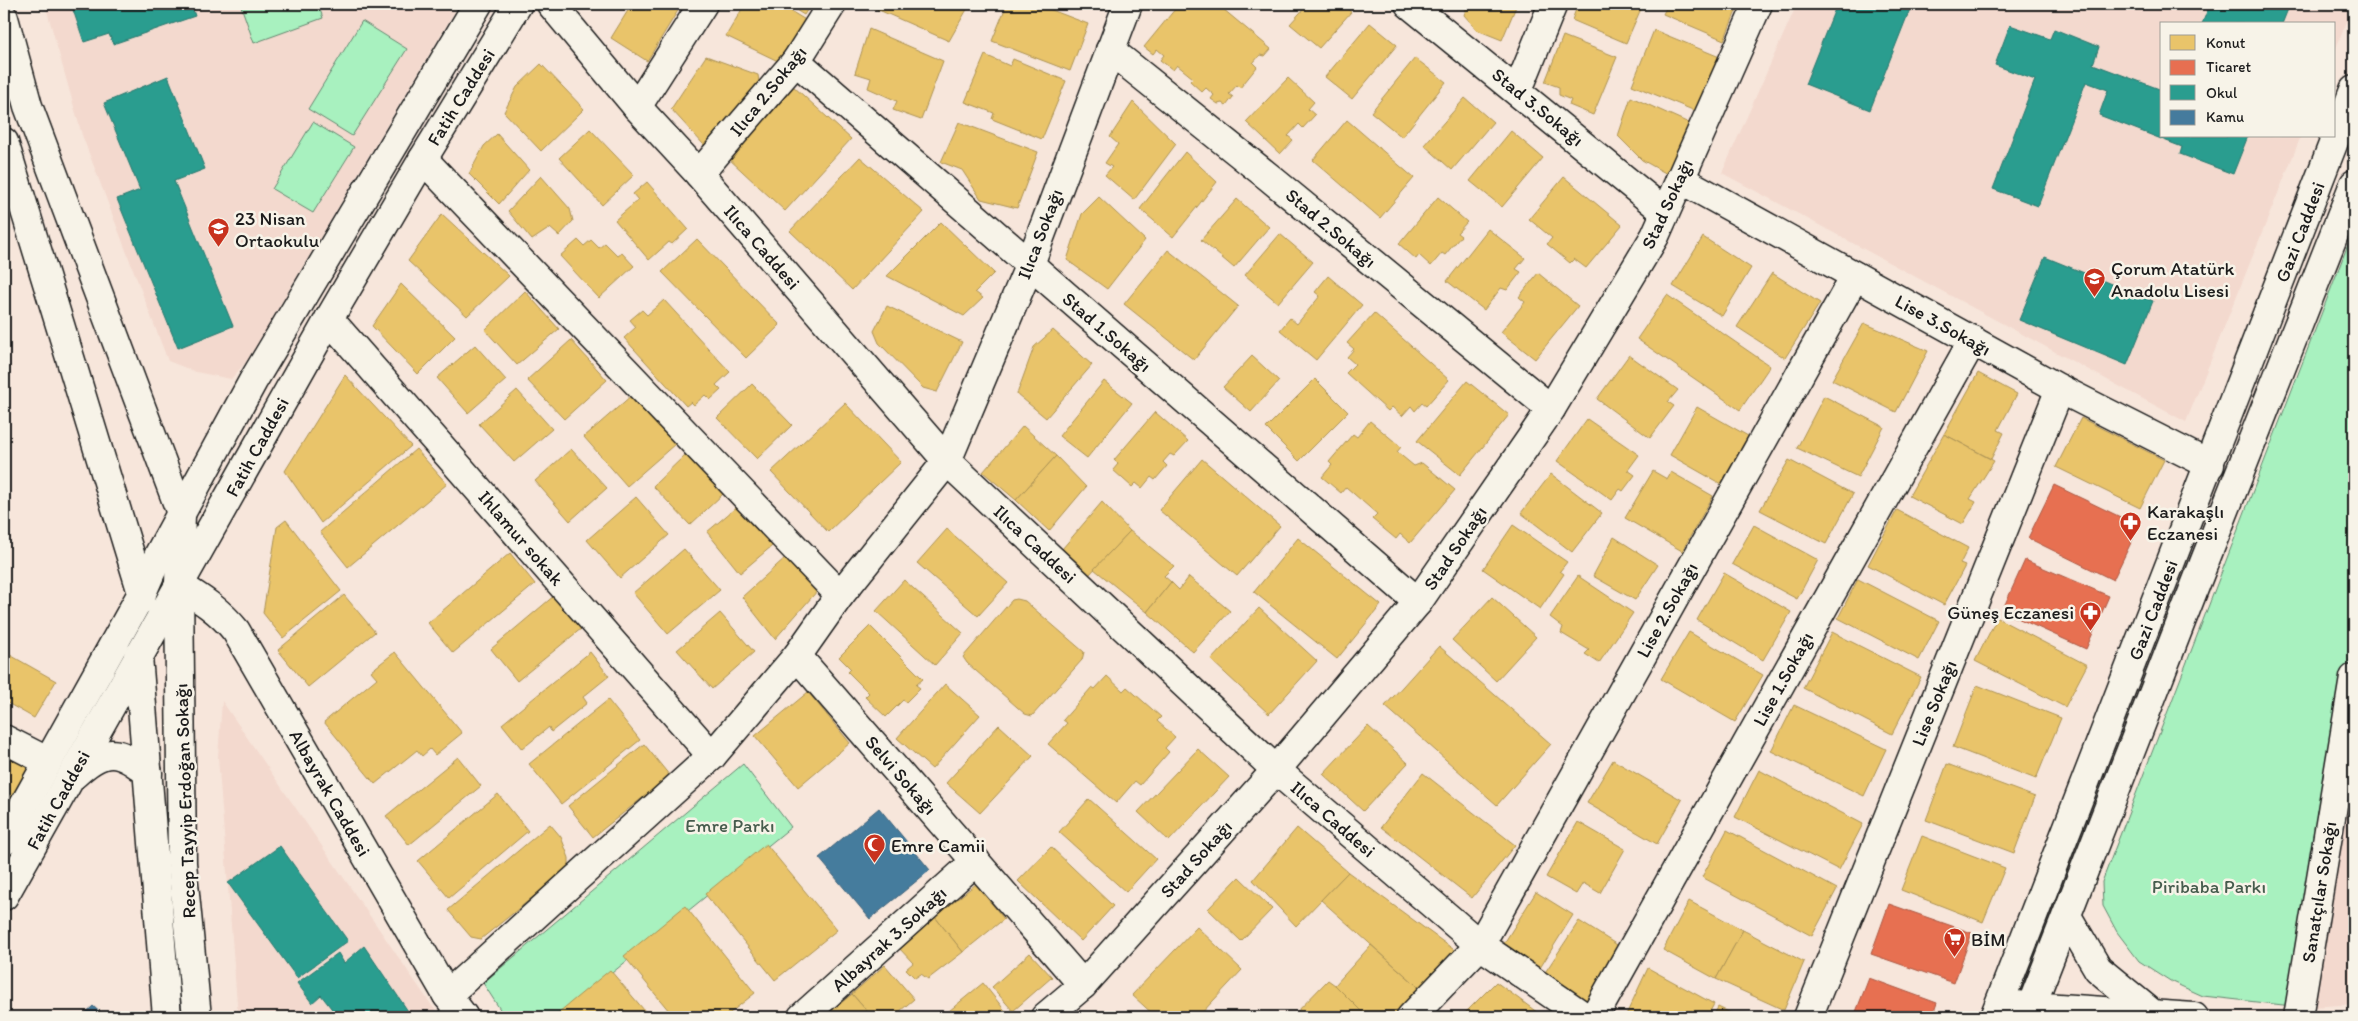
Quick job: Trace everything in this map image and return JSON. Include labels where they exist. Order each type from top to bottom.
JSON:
[{"type":"street","name":"Fatih Caddesi","points":[[4,841],[142,593],[181,513],[253,381],[478,4]]},
{"type":"street","name":"Fatih Caddesi","points":[[4,896],[329,319],[423,159],[518,4]]},
{"type":"street","name":"Ilıca Caddesi","points":[[551,4],[637,107],[699,174],[947,461],[1276,770],[1480,945],[1586,1017]]},
{"type":"street","points":[[637,107],[704,4]]},
{"type":"street","name":"Ilıca 2.Sokağı","points":[[699,174],[796,61],[832,4]]},
{"type":"street","name":"Ilıca Sokağı","points":[[447,995],[712,756],[797,656],[840,595],[947,461],[1030,264],[1128,4]]},
{"type":"street","name":"Stad 3.Sokağı","points":[[1409,4],[1518,90],[1665,212]]},
{"type":"street","points":[[1518,90],[1553,4]]},
{"type":"street","name":"Stad Sokağı","points":[[1044,1017],[1083,985],[1276,770],[1418,602],[1551,409],[1655,236],[1758,4]]},
{"type":"street","points":[[4,18],[28,106],[181,513]]},
{"type":"street","name":"Stad 2.Sokağı","points":[[1110,50],[1278,184],[1551,409]]},
{"type":"street","name":"Stad 1.Sokağı","points":[[796,61],[1418,602]]},
{"type":"street","name":"Gazi Caddesi","points":[[2336,137],[2354,90]]},
{"type":"street","name":"Gazi Caddesi","points":[[1997,1010],[2336,138]]},
{"type":"street","points":[[4,142],[142,593]]},
{"type":"street","points":[[423,159],[840,595]]},
{"type":"street","name":"Lise 3.Sokağı","points":[[1680,179],[2060,389],[2210,465]]},
{"type":"street","name":"Gazi Caddesi","points":[[2029,1012],[2198,577],[2354,184]]},
{"type":"street","name":"Lise 2.Sokağı","points":[[1411,1017],[1480,945],[1855,276]]},
{"type":"street","name":"Ihlamur sokak","points":[[329,319],[712,756]]},
{"type":"street","name":"Lise 1.Sokağı","points":[[1594,1017],[1973,340]]},
{"type":"street","name":"Lise Sokağı","points":[[1808,1017],[2060,389]]},
{"type":"street","name":"Recep Tayyip Erdoğan Sokağı","points":[[181,513],[179,585],[182,863],[197,1017]]},
{"type":"street","name":"Albayrak Caddesi","points":[[179,585],[206,602],[223,616],[236,631],[447,995],[464,1017]]},
{"type":"street","name":"Recep Tayyip Erdoğan Sokağı","points":[[142,593],[137,659],[167,1017]]},
{"type":"street","name":"Selvi Sokağı","points":[[797,656],[1083,985]]},
{"type":"street","name":"Sanatçılar Sokağı","points":[[2298,1017],[2354,678]]},
{"type":"street","points":[[4,739],[47,762]]},
{"type":"street","points":[[70,778],[92,758],[108,754],[125,755],[148,773]]},
{"type":"street","name":"Albayrak 3.Sokağı","points":[[802,1017],[976,861]]},
{"type":"street","points":[[2067,916],[2098,969],[2154,1015]]},
{"type":"street","points":[[1997,1010],[2194,1017]]},
{"type":"shaded area","name":"23 Nisan Ortaokulu","points":[[45,4],[459,4],[246,362],[231,379],[196,372],[168,361],[82,135]]},
{"type":"shaded area","name":"Çorum Atatürk Anadolu Lisesi","points":[[1797,4],[2354,4],[2336,48],[2336,22],[2160,22],[2160,138],[2300,138],[2186,422],[1722,173]]},
{"type":"shaded area","points":[[222,701],[441,1017],[238,1017],[218,757]]},
{"type":"shaded area","points":[[2354,722],[2354,1004],[2311,1007]]},
{"type":"green space","points":[[246,4],[318,4],[323,18],[254,43],[241,6]]},
{"type":"green space","points":[[362,21],[407,49],[352,136],[308,109]]},
{"type":"green space","points":[[313,122],[354,147],[313,213],[272,189]]},
{"type":"green space","name":"Piribaba Parkı","points":[[2354,229],[2354,632],[2292,1006],[2203,996],[2172,982],[2139,961],[2117,932],[2103,906],[2102,882]]},
{"type":"green space","name":"Emre Parkı","points":[[743,764],[791,827],[558,1017],[505,1017],[483,983]]},
{"type":"building: Konut","points":[[632,4],[682,4],[647,61],[611,38]]},
{"type":"building: Konut","points":[[745,4],[779,4],[807,21],[780,62],[726,36]]},
{"type":"building: Konut","points":[[786,4],[811,4],[804,15]]},
{"type":"building: Konut","points":[[874,4],[970,4],[949,41],[872,7]]},
{"type":"building: Konut","points":[[1007,4],[1036,4],[1088,24],[1070,71],[992,41]]},
{"type":"building: Konut","points":[[1171,4],[1217,4],[1271,49],[1265,56],[1260,55],[1253,63],[1257,67],[1240,88],[1237,85],[1229,94],[1233,97],[1226,106],[1222,103],[1218,104],[1211,99],[1214,95],[1206,88],[1202,92],[1190,81],[1193,78],[1177,65],[1173,70],[1160,60],[1164,55],[1157,49],[1153,54],[1144,47],[1176,8]]},
{"type":"building: Konut","points":[[1308,4],[1342,4],[1351,12],[1319,48],[1290,24]]},
{"type":"building: Konut","points":[[1468,4],[1517,4],[1502,40],[1477,30],[1464,15]]},
{"type":"building: Konut","points":[[1578,4],[1643,4],[1626,43],[1572,20]]},
{"type":"building: Konut","points":[[1668,4],[1739,4],[1724,40],[1663,14]]},
{"type":"building: Konut","points":[[1370,23],[1397,45],[1352,99],[1325,77]]},
{"type":"building: Konut","points":[[869,29],[943,61],[921,120],[893,110],[897,101],[868,88],[871,78],[855,73]]},
{"type":"building: Konut","points":[[1654,30],[1722,58],[1700,113],[1632,85]]},
{"type":"building: Konut","points":[[1563,36],[1617,57],[1593,115],[1569,105],[1571,100],[1559,95],[1559,87],[1545,82]]},
{"type":"building: Konut","points":[[985,55],[1010,66],[1013,59],[1066,81],[1042,139],[992,119],[994,113],[965,102]]},
{"type":"building: Konut","points":[[706,56],[758,75],[760,88],[704,145],[671,109]]},
{"type":"building: Konut","points":[[1415,58],[1446,82],[1402,137],[1371,112]]},
{"type":"building: Konut","points":[[541,64],[584,109],[541,151],[504,112],[517,87]]},
{"type":"building: Konut","points":[[1288,78],[1314,102],[1308,109],[1315,115],[1303,128],[1299,124],[1288,136],[1293,140],[1280,154],[1246,122]]},
{"type":"building: Konut","points":[[793,86],[851,139],[785,211],[728,158]]},
{"type":"building: Konut","points":[[1631,97],[1691,124],[1669,175],[1642,160],[1618,136]]},
{"type":"building: Konut","points":[[1465,98],[1493,122],[1452,170],[1424,145]]},
{"type":"building: Konut","points":[[1133,102],[1176,144],[1134,200],[1105,175],[1112,167],[1105,163],[1118,144],[1110,137]]},
{"type":"building: Konut","points":[[1347,120],[1414,178],[1380,218],[1313,160]]},
{"type":"building: Konut","points":[[959,122],[1038,152],[1017,208],[981,199],[962,170],[941,162]]},
{"type":"building: Konut","points":[[590,129],[634,175],[602,205],[559,158]]},
{"type":"building: Konut","points":[[1511,131],[1543,158],[1502,207],[1470,181]]},
{"type":"building: Konut","points":[[497,134],[529,170],[499,204],[469,174],[484,146]]},
{"type":"building: Konut","points":[[1185,152],[1217,182],[1173,237],[1140,209]]},
{"type":"building: Konut","points":[[860,157],[924,212],[852,290],[790,231]]},
{"type":"building: Konut","points":[[541,176],[570,209],[573,221],[559,236],[550,228],[532,240],[508,211]]},
{"type":"building: Konut","points":[[1564,177],[1622,225],[1586,268],[1574,259],[1570,263],[1547,244],[1552,238],[1529,219]]},
{"type":"building: Konut","points":[[647,182],[688,229],[672,244],[669,242],[649,260],[615,220],[638,200],[633,194]]},
{"type":"building: Konut","points":[[1099,197],[1145,240],[1107,289],[1067,260],[1082,214]]},
{"type":"building: Konut","points":[[1438,197],[1467,222],[1457,233],[1461,236],[1445,255],[1442,253],[1431,266],[1419,255],[1416,259],[1399,244]]},
{"type":"building: Konut","points":[[1237,199],[1269,227],[1234,268],[1201,240]]},
{"type":"building: Konut","points":[[442,214],[509,276],[467,316],[408,261]]},
{"type":"building: Konut","points":[[941,222],[994,273],[975,292],[983,298],[964,316],[887,276]]},
{"type":"building: Konut","points":[[1488,229],[1525,258],[1516,269],[1521,272],[1507,290],[1501,288],[1484,310],[1447,281]]},
{"type":"building: Konut","points":[[1280,234],[1313,262],[1278,303],[1245,275]]},
{"type":"building: Konut","points":[[1703,237],[1751,268],[1722,316],[1673,286]]},
{"type":"building: Konut","points":[[697,239],[780,325],[746,358],[662,272]]},
{"type":"building: Konut","points":[[578,240],[584,246],[591,240],[599,248],[605,243],[618,256],[622,253],[634,266],[599,298],[560,256]]},
{"type":"building: Konut","points":[[1168,250],[1238,306],[1194,360],[1124,304]]},
{"type":"building: Konut","points":[[1538,273],[1578,306],[1535,359],[1501,332],[1525,302],[1519,297]]},
{"type":"building: Konut","points":[[1772,273],[1820,303],[1785,358],[1737,327]]},
{"type":"building: Konut","points":[[1328,276],[1362,305],[1316,360],[1280,330],[1290,318],[1297,324],[1320,296],[1315,292]]},
{"type":"building: Konut","points":[[401,284],[455,337],[418,374],[372,326]]},
{"type":"building: Konut","points":[[525,291],[559,329],[517,365],[485,330]]},
{"type":"building: Konut","points":[[1667,295],[1770,366],[1740,410],[1637,339]]},
{"type":"building: Konut","points":[[664,300],[730,372],[716,385],[721,390],[710,400],[705,395],[694,405],[691,402],[686,406],[624,338],[636,327],[630,320],[642,310],[647,315]]},
{"type":"building: Konut","points":[[887,306],[962,342],[937,392],[923,388],[879,343],[874,331]]},
{"type":"building: Konut","points":[[1374,313],[1449,380],[1426,406],[1422,403],[1415,411],[1411,406],[1402,416],[1392,407],[1388,411],[1346,373],[1355,364],[1347,357],[1354,349],[1347,343]]},
{"type":"building: Konut","points":[[1864,323],[1928,351],[1896,412],[1832,380]]},
{"type":"building: Konut","points":[[1053,330],[1092,365],[1046,418],[1017,394],[1034,347]]},
{"type":"building: Konut","points":[[571,340],[607,380],[564,419],[527,380]]},
{"type":"building: Konut","points":[[475,345],[506,380],[468,413],[437,378]]},
{"type":"building: Konut","points":[[1629,355],[1678,390],[1668,402],[1674,406],[1650,438],[1597,399]]},
{"type":"building: Konut","points":[[1252,356],[1279,381],[1251,412],[1223,387]]},
{"type":"building: Konut","points":[[1978,373],[2017,394],[1998,430],[2004,433],[1991,459],[1944,434]]},
{"type":"building: Konut","points":[[345,375],[411,446],[321,523],[285,471]]},
{"type":"building: Konut","points":[[1315,379],[1348,412],[1299,461],[1266,428]]},
{"type":"building: Konut","points":[[1104,381],[1132,403],[1087,458],[1059,436]]},
{"type":"building: Konut","points":[[1467,381],[1509,415],[1460,475],[1417,441]]},
{"type":"building: Konut","points":[[752,384],[792,425],[757,459],[717,418]]},
{"type":"building: Konut","points":[[517,390],[552,429],[514,462],[479,424]]},
{"type":"building: Konut","points":[[632,395],[675,444],[627,486],[584,437]]},
{"type":"building: Konut","points":[[1824,396],[1884,427],[1858,477],[1797,448]]},
{"type":"building: Konut","points":[[845,403],[901,462],[828,532],[771,472]]},
{"type":"building: Konut","points":[[1697,407],[1748,436],[1721,484],[1670,455]]},
{"type":"building: Konut","points":[[1155,412],[1188,441],[1174,456],[1170,454],[1163,462],[1167,466],[1155,480],[1151,477],[1142,488],[1136,483],[1132,487],[1113,470],[1118,464],[1114,460]]},
{"type":"building: Konut","points":[[2081,418],[2164,460],[2140,508],[2056,467]]},
{"type":"building: Konut","points":[[1587,419],[1639,455],[1628,470],[1635,475],[1623,491],[1620,489],[1612,500],[1557,461]]},
{"type":"building: Konut","points":[[1370,421],[1401,447],[1397,452],[1414,466],[1422,463],[1455,490],[1410,543],[1400,534],[1396,539],[1372,519],[1377,514],[1346,487],[1341,493],[1322,477],[1332,465],[1329,462],[1353,434],[1357,437]]},
{"type":"building: Konut","points":[[1023,426],[1056,456],[1016,500],[983,472]]},
{"type":"building: Konut","points":[[1944,434],[1994,461],[1970,499],[1976,502],[1963,524],[1909,496]]},
{"type":"building: Konut","points":[[416,449],[447,484],[348,567],[320,532]]},
{"type":"building: Konut","points":[[571,449],[607,488],[570,521],[535,481]]},
{"type":"building: Konut","points":[[686,454],[723,494],[690,525],[653,486]]},
{"type":"building: Konut","points":[[1056,456],[1086,487],[1049,531],[1016,500]]},
{"type":"building: Konut","points":[[1202,459],[1280,526],[1237,576],[1159,510]]},
{"type":"building: Konut","points":[[1789,460],[1853,494],[1826,544],[1760,510]]},
{"type":"building: Konut","points":[[1653,471],[1667,479],[1671,472],[1713,496],[1682,551],[1625,518]]},
{"type":"building: Konut","points":[[1551,474],[1602,513],[1572,552],[1521,513]]},
{"type":"building: Konut","points":[[636,497],[669,535],[620,578],[587,540]]},
{"type":"building: Konut","points":[[1102,502],[1130,531],[1088,576],[1062,549]]},
{"type":"building: Konut","points":[[739,505],[772,546],[740,573],[707,532]]},
{"type":"building: Konut","points":[[1897,510],[1968,548],[1960,564],[1965,566],[1944,605],[1868,565]]},
{"type":"building: Konut","points":[[286,520],[341,591],[283,638],[263,613],[277,527]]},
{"type":"building: Konut","points":[[1513,525],[1567,562],[1560,571],[1564,574],[1540,609],[1483,569]]},
{"type":"building: Konut","points":[[1754,525],[1818,560],[1797,599],[1732,564]]},
{"type":"building: Konut","points":[[947,529],[1008,583],[978,616],[917,563]]},
{"type":"building: Konut","points":[[1130,531],[1174,566],[1164,576],[1171,582],[1147,612],[1094,569]]},
{"type":"building: Konut","points":[[1614,537],[1658,565],[1635,600],[1593,576]]},
{"type":"building: Konut","points":[[1298,538],[1381,605],[1337,659],[1254,592]]},
{"type":"building: Konut","points":[[684,549],[720,590],[668,634],[633,593]]},
{"type":"building: Konut","points":[[510,553],[535,584],[453,653],[428,623]]},
{"type":"building: Konut","points":[[786,557],[819,589],[775,639],[742,597]]},
{"type":"building: Konut","points":[[1724,573],[1791,612],[1763,660],[1697,620]]},
{"type":"building: Konut","points":[[1578,576],[1633,613],[1599,663],[1585,654],[1589,650],[1561,633],[1563,627],[1550,617]]},
{"type":"building: Konut","points":[[1189,577],[1230,611],[1193,652],[1147,612],[1171,582],[1179,590]]},
{"type":"building: Konut","points":[[1858,579],[1939,621],[1919,660],[1838,618]]},
{"type":"building: Konut","points":[[904,580],[963,633],[935,665],[876,611]]},
{"type":"building: Konut","points":[[344,595],[375,632],[308,687],[278,650]]},
{"type":"building: Konut","points":[[555,595],[582,628],[517,681],[491,649]]},
{"type":"building: Konut","points":[[1492,597],[1536,637],[1496,681],[1452,640]]},
{"type":"building: Konut","points":[[1012,600],[1025,601],[1084,652],[1082,660],[1032,716],[1025,714],[967,663],[963,657]]},
{"type":"building: Konut","points":[[1259,608],[1317,661],[1269,714],[1211,660]]},
{"type":"building: Konut","points":[[720,613],[754,652],[712,689],[677,650]]},
{"type":"building: Konut","points":[[1997,618],[2087,665],[2065,707],[1975,661]]},
{"type":"building: Konut","points":[[870,626],[923,679],[916,685],[920,688],[906,702],[903,700],[886,717],[865,697],[869,693],[848,672],[851,669],[839,657]]},
{"type":"building: Konut","points":[[1689,632],[1763,675],[1735,722],[1661,679]]},
{"type":"building: Konut","points":[[1832,632],[1921,677],[1892,734],[1803,688]]},
{"type":"building: Konut","points":[[1439,646],[1551,744],[1497,805],[1385,706]]},
{"type":"building: Konut","points":[[395,652],[462,733],[435,755],[430,749],[422,756],[417,750],[375,784],[324,722],[377,678],[371,671]]},
{"type":"building: Konut","points":[[590,652],[609,676],[583,697],[587,703],[551,732],[549,727],[522,749],[502,724]]},
{"type":"building: Konut","points":[[10,655],[56,681],[34,718],[4,701],[4,666]]},
{"type":"building: Konut","points":[[1107,676],[1123,691],[1127,687],[1161,717],[1157,721],[1175,737],[1165,748],[1169,752],[1140,785],[1135,781],[1116,803],[1048,744],[1067,723],[1063,720],[1092,687],[1095,689]]},
{"type":"building: Konut","points":[[945,684],[980,715],[932,769],[897,738]]},
{"type":"building: Konut","points":[[1977,685],[2061,718],[2036,779],[1953,747]]},
{"type":"building: Konut","points":[[808,692],[850,743],[798,787],[755,736]]},
{"type":"building: Konut","points":[[608,700],[640,740],[561,804],[529,764]]},
{"type":"building: Konut","points":[[1794,705],[1886,749],[1864,796],[1771,751]]},
{"type":"building: Konut","points":[[999,725],[1033,756],[980,813],[946,783]]},
{"type":"building: Konut","points":[[1368,726],[1408,763],[1363,811],[1323,774]]},
{"type":"building: Konut","points":[[644,744],[670,776],[593,837],[568,806]]},
{"type":"building: Konut","points":[[1198,749],[1229,777],[1169,841],[1138,812]]},
{"type":"building: Konut","points":[[4,752],[37,771],[4,828]]},
{"type":"building: Konut","points":[[458,757],[481,786],[409,845],[386,816]]},
{"type":"building: Konut","points":[[1613,760],[1682,800],[1657,844],[1587,803]]},
{"type":"building: Konut","points":[[1947,764],[2035,797],[2014,853],[1926,820]]},
{"type":"building: Konut","points":[[1759,770],[1863,824],[1839,870],[1735,817]]},
{"type":"building: Konut","points":[[1423,773],[1515,845],[1472,898],[1381,827]]},
{"type":"building: Konut","points":[[498,794],[528,831],[449,898],[418,861]]},
{"type":"building: Konut","points":[[1089,799],[1156,859],[1126,892],[1059,832]]},
{"type":"building: Konut","points":[[1578,822],[1625,849],[1600,893],[1583,883],[1576,894],[1546,877]]},
{"type":"building: Konut","points":[[550,824],[561,837],[569,858],[569,868],[481,939],[471,937],[448,910]]},
{"type":"building: Konut","points":[[1297,828],[1348,872],[1296,926],[1253,880]]},
{"type":"building: Konut","points":[[1727,830],[1837,889],[1812,936],[1702,877]]},
{"type":"building: Konut","points":[[1922,836],[2005,868],[1983,922],[1901,890]]},
{"type":"building: Konut","points":[[766,844],[837,930],[775,980],[705,894]]},
{"type":"building: Konut","points":[[1051,847],[1113,906],[1081,941],[1018,881]]},
{"type":"building: Konut","points":[[1348,872],[1457,952],[1424,992],[1321,900]]},
{"type":"building: Konut","points":[[1239,877],[1272,909],[1241,941],[1208,909]]},
{"type":"building: Konut","points":[[976,884],[1004,919],[963,952],[935,917]]},
{"type":"building: Konut","points":[[1536,892],[1573,915],[1540,968],[1503,945]]},
{"type":"building: Konut","points":[[1689,901],[1743,930],[1716,979],[1663,950]]},
{"type":"building: Konut","points":[[685,906],[755,993],[725,1017],[674,1017],[624,956]]},
{"type":"building: Konut","points":[[935,917],[963,952],[928,979],[921,974],[915,978],[906,969],[913,963],[899,948]]},
{"type":"building: Konut","points":[[1579,921],[1622,948],[1587,1002],[1544,974]]},
{"type":"building: Konut","points":[[1197,927],[1242,970],[1198,1017],[1156,1017],[1132,995]]},
{"type":"building: Konut","points":[[1743,930],[1804,962],[1784,1010],[1716,979]]},
{"type":"building: Konut","points":[[1371,945],[1424,992],[1400,1017],[1367,1017],[1335,985]]},
{"type":"building: Konut","points":[[1030,953],[1052,977],[1013,1011],[992,987]]},
{"type":"building: Konut","points":[[885,965],[914,999],[893,1017],[872,1017],[852,994]]},
{"type":"building: Konut","points":[[1648,968],[1714,1004],[1707,1017],[1625,1017]]},
{"type":"building: Konut","points":[[610,970],[650,1017],[553,1017]]},
{"type":"building: Konut","points":[[1328,980],[1335,985],[1367,1017],[1292,1017]]},
{"type":"building: Konut","points":[[1496,982],[1538,1013],[1535,1017],[1461,1017]]},
{"type":"building: Konut","points":[[983,983],[1010,1017],[954,1017],[949,1011]]},
{"type":"building: Konut","points":[[852,994],[872,1017],[824,1017]]},
{"type":"building: Konut","points":[[1718,1007],[1739,1017],[1713,1017]]},
{"type":"building: Ticaret","points":[[2054,485],[2139,526],[2113,580],[2028,538]]},
{"type":"building: Ticaret","points":[[2025,560],[2109,596],[2086,649],[2002,611]]},
{"type":"building: Ticaret","points":[[1889,904],[1972,933],[1954,983],[1871,954]]},
{"type":"building: Ticaret","points":[[1869,978],[1937,1003],[1932,1017],[1854,1017]]},
{"type":"building: Okul","points":[[71,4],[191,4],[195,16],[113,44],[109,34],[84,42]]},
{"type":"building: Okul","points":[[1837,4],[1912,4],[1870,110],[1805,84]]},
{"type":"building: Okul","points":[[2210,4],[2290,4],[2283,22],[2203,22]]},
{"type":"building: Okul","points":[[2010,25],[2050,39],[2054,29],[2099,47],[2093,64],[2160,89],[2160,138],[2247,138],[2233,174],[2180,154],[2182,147],[2099,115],[2108,90],[2086,82],[2038,206],[1993,189],[2035,80],[1995,65]]},
{"type":"building: Okul","points":[[168,76],[205,169],[174,181],[233,326],[178,348],[117,199],[140,190],[104,103]]},
{"type":"building: Okul","points":[[2045,257],[2153,301],[2127,365],[2019,320]]},
{"type":"building: Okul","points":[[280,846],[348,941],[297,978],[228,883]]},
{"type":"building: Okul","points":[[364,946],[412,1017],[338,1017],[321,995],[312,1003],[297,983],[338,953],[344,963]]},
{"type":"building: Kamu","name":"Emre Camii","points":[[879,808],[930,870],[870,919],[819,858]]},
{"type":"building: Kamu","points":[[93,1006],[105,1017],[81,1017]]},
{"type":"place","name":"23 Nisan Ortaokulu","points":[[219,248]]},
{"type":"place","name":"Çorum Atatürk Anadolu Lisesi","points":[[2095,298]]},
{"type":"place","name":"Karakaşlı Eczanesi","points":[[2131,541]]},
{"type":"place","name":"Güneş Eczanesi","points":[[2090,631]]},
{"type":"place","name":"Emre Camii","points":[[875,864]]},
{"type":"place","name":"BİM","points":[[1955,958]]}]
